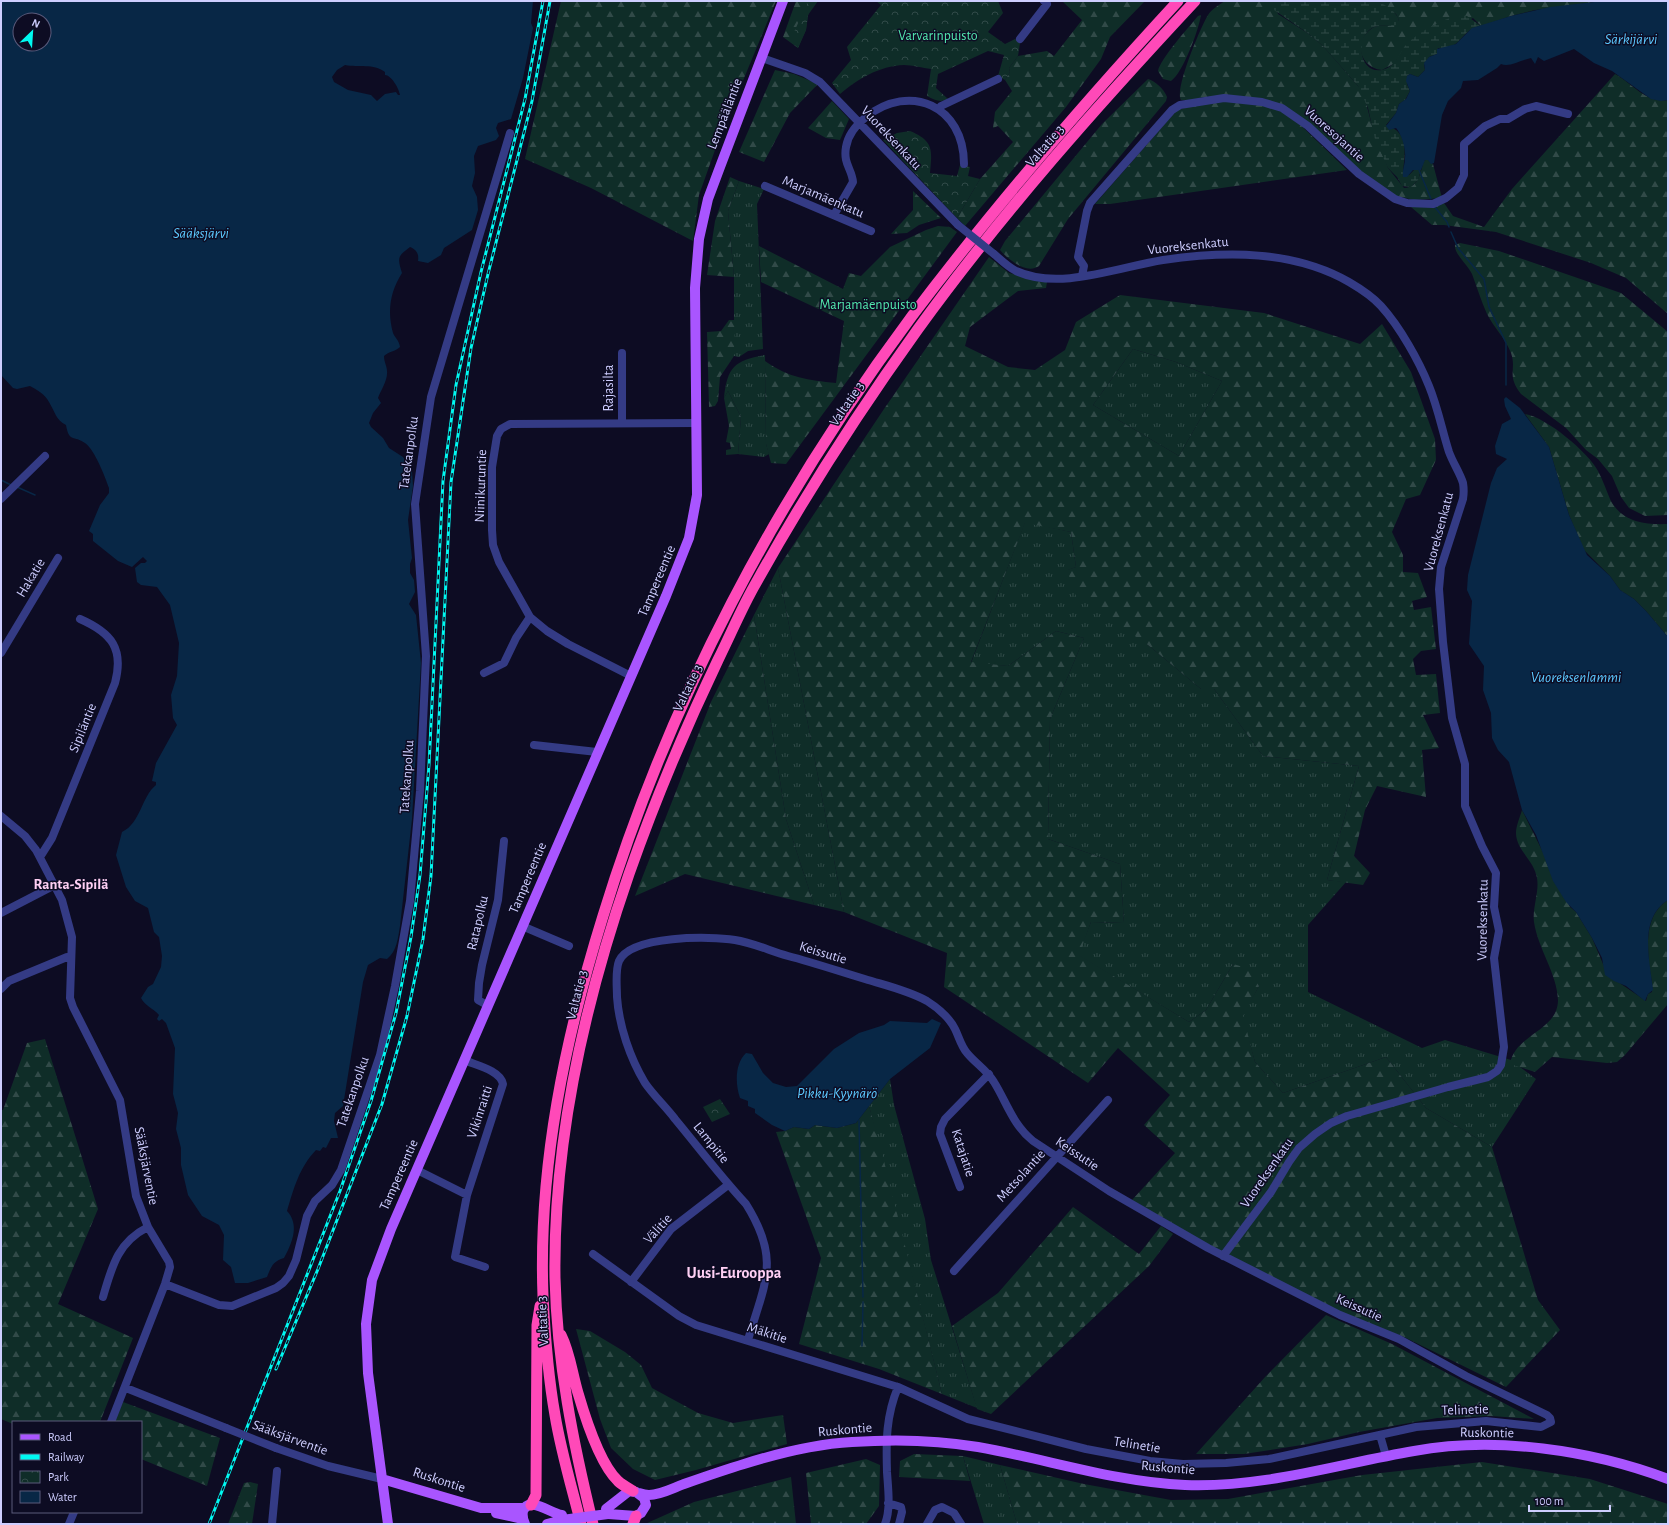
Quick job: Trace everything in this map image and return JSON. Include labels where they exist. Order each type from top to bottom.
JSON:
[{"type":"highway","name":"Valtatie 3","points":[[581,1524],[555,1413],[543,1296],[546,1199],[554,1123],[571,1033],[587,967],[621,859],[657,762],[711,642],[770,533],[799,483],[868,378],[911,318],[1012,190],[1109,77],[1178,1]]},
{"type":"highway","name":"Valtatie 3","points":[[593,1524],[572,1435],[565,1396],[558,1329],[556,1247],[560,1165],[572,1084],[602,957],[653,805],[687,725],[753,587],[838,446],[921,325],[979,249],[1054,158],[1195,1]]},
{"type":"highway","points":[[528,1506],[536,1495],[537,1325],[543,1296]]},
{"type":"highway","points":[[558,1329],[566,1345],[578,1393],[594,1438],[608,1468],[618,1481],[636,1492]]},
{"type":"main road","name":"Lempääläntie","points":[[699,239],[711,193],[783,1]]},
{"type":"main road","name":"Tampereentie","points":[[388,1524],[368,1373],[367,1309],[372,1280],[380,1255],[487,1004],[675,575],[689,538],[697,495],[695,288],[699,239]]},
{"type":"main road","name":"Ruskontie","points":[[636,1492],[650,1495],[742,1464],[785,1452],[850,1442],[887,1441],[943,1443],[976,1447],[1100,1473],[1139,1480],[1186,1485],[1241,1484],[1293,1476],[1386,1456],[1460,1445],[1508,1446],[1596,1458],[1623,1464],[1668,1480]]},
{"type":"main road","name":"Ruskontie","points":[[382,1478],[487,1509],[494,1513],[524,1522]]},
{"type":"main road","name":"Ruskontie","points":[[634,1520],[644,1508],[668,1490]]},
{"type":"main road","points":[[607,1511],[626,1493],[636,1492],[644,1498],[644,1508]]},
{"type":"main road","name":"Ruskontie","points":[[487,1509],[528,1506]]},
{"type":"main road","points":[[524,1522],[528,1506],[539,1506],[562,1518]]},
{"type":"main road","points":[[547,1524],[562,1518],[607,1511],[634,1520]]},
{"type":"street","points":[[1020,39],[1047,4],[1044,1]]},
{"type":"street","name":"Vuoreksenkatu","points":[[762,58],[796,69],[816,79],[958,225],[1014,270],[1033,277],[1064,278],[1082,276],[1163,260],[1224,254],[1291,260],[1320,268],[1337,275],[1369,295],[1382,306],[1397,327],[1426,378],[1436,403],[1449,450],[1464,490],[1441,567],[1439,594],[1451,711],[1465,764],[1465,806],[1482,846],[1496,873],[1494,907],[1499,931],[1494,958],[1504,1047],[1500,1066],[1497,1072],[1488,1077],[1348,1116],[1330,1123],[1299,1148],[1271,1192],[1223,1256]]},
{"type":"street","points":[[938,109],[941,106],[998,79]]},
{"type":"street","name":"Vuoresojantie","points":[[1082,276],[1084,266],[1078,257],[1088,207],[1172,110],[1180,105],[1224,98],[1262,102],[1282,108],[1308,126],[1369,182],[1395,199],[1407,203],[1433,204],[1440,201],[1458,188],[1464,175],[1464,144],[1485,126],[1500,119],[1508,119],[1525,109],[1536,106],[1568,114]]},
{"type":"street","points":[[834,215],[853,182],[846,164],[845,151],[848,138],[859,122],[879,108],[897,101],[918,101],[938,109],[949,118],[957,129],[963,146],[964,164]]},
{"type":"street","name":"Tatekanpolku","points":[[165,1284],[219,1305],[232,1306],[276,1288],[283,1283],[296,1260],[307,1216],[315,1201],[332,1185],[340,1170],[380,1055],[395,986],[410,901],[420,791],[426,656],[415,504],[424,433],[431,397],[510,133]]},
{"type":"street","name":"Marjamäenkatu","points":[[765,186],[871,231]]},
{"type":"street","name":"Rajasilta","points":[[622,353],[622,423]]},
{"type":"street","name":"Niinikuruntie","points":[[631,676],[568,644],[547,631],[530,617],[499,562],[494,545],[491,504],[492,467],[497,436],[501,429],[510,424],[697,423]]},
{"type":"street","points":[[1,499],[45,456]]},
{"type":"street","name":"Hakatie","points":[[1,653],[58,558]]},
{"type":"street","points":[[484,673],[504,663],[516,638],[530,617]]},
{"type":"street","name":"Sipiläntie","points":[[40,857],[52,838],[112,690],[118,669],[116,647],[112,640],[93,624],[80,619]]},
{"type":"street","points":[[534,746],[597,752]]},
{"type":"street","name":"Sääksjärventie","points":[[1,816],[24,836],[40,857],[62,900],[72,937],[69,989],[71,1003],[120,1100],[136,1196],[148,1227],[169,1262],[170,1267],[165,1284],[126,1388],[276,1448],[328,1466],[382,1478]]},
{"type":"street","name":"Ratapolku","points":[[487,1004],[478,1000],[479,983],[498,900],[504,841]]},
{"type":"street","points":[[1,912],[55,885]]},
{"type":"street","points":[[522,926],[569,946]]},
{"type":"street","name":"Keissutie","points":[[619,963],[630,950],[638,946],[671,940],[733,939],[755,944],[786,955],[817,963],[896,988],[926,1001],[947,1016],[967,1053],[989,1074],[1013,1120],[1023,1133],[1109,1191],[1223,1256],[1340,1315],[1399,1339],[1466,1376],[1547,1415],[1551,1422]]},
{"type":"street","points":[[1,989],[9,981],[67,957],[71,957]]},
{"type":"street","name":"Lampitie","points":[[619,963],[617,983],[618,1005],[628,1045],[646,1083],[746,1204],[759,1224],[765,1242],[768,1261],[766,1281],[748,1340]]},
{"type":"street","name":"Vikinraitti","points":[[464,1060],[496,1074],[502,1080],[503,1084],[467,1195]]},
{"type":"street","name":"Katajatie","points":[[960,1187],[940,1134],[941,1127],[945,1119],[989,1074]]},
{"type":"street","name":"Metsolantie","points":[[954,1271],[1108,1100]]},
{"type":"street","points":[[417,1170],[467,1195],[455,1257],[485,1267]]},
{"type":"street","name":"Välitie","points":[[632,1282],[671,1229],[728,1184]]},
{"type":"street","points":[[103,1297],[117,1255],[126,1242],[148,1227]]},
{"type":"street","name":"Mäkitie","points":[[593,1254],[679,1316],[696,1325],[898,1387]]},
{"type":"street","points":[[885,1524],[888,1511],[887,1441],[889,1412],[898,1387]]},
{"type":"street","name":"Telinetie","points":[[898,1387],[968,1419],[1086,1449],[1150,1461],[1183,1464],[1226,1464],[1270,1459],[1416,1426],[1486,1421],[1541,1427],[1551,1422]]},
{"type":"street","points":[[111,1421],[126,1388]]},
{"type":"street","points":[[1380,1435],[1386,1456]]},
{"type":"street","points":[[272,1524],[277,1470]]},
{"type":"street","points":[[888,1503],[901,1507],[902,1512],[899,1524]]},
{"type":"street","points":[[927,1524],[932,1512],[942,1507],[954,1513],[961,1524]]},
{"type":"street","points":[[69,1524],[74,1513]]},
{"type":"green space","points":[[561,1],[776,1],[720,136],[699,195],[693,241],[591,188],[525,159]]},
{"type":"green space","points":[[796,1],[810,1],[806,30],[798,48],[783,37]]},
{"type":"green space","points":[[808,1],[818,1],[808,15],[806,30],[798,48],[790,41]]},
{"type":"green space","name":"Varvarinpuisto","points":[[876,1],[998,1],[1003,13],[988,32],[1005,44],[1015,39],[1020,43],[1018,56],[1009,68],[1010,72],[1005,80],[998,76],[1004,55],[988,51],[938,74],[936,88],[948,99],[942,101],[935,100],[927,96],[931,69],[907,65],[886,68],[869,74],[840,94],[832,83],[851,60],[847,47],[881,5]]},
{"type":"green space","points":[[1062,1],[1145,1],[1110,37],[1101,59],[1066,107],[965,226],[957,218],[980,179],[1013,142],[998,126],[993,128],[995,112],[1012,91],[1005,80],[1010,72],[1009,68],[1018,56],[1047,51],[1054,56],[1082,20]]},
{"type":"green space","points":[[1225,1],[1273,1],[1278,14],[1309,34],[1323,46],[1364,95],[1371,122],[1388,168],[1404,188],[1409,187],[1416,182],[1424,161],[1427,159],[1433,164],[1442,198],[1415,200],[1395,196],[1359,172],[1305,121],[1259,100],[1181,100],[1181,84],[1189,58],[1200,32],[1210,13]]},
{"type":"green space","points":[[1273,1],[1378,1],[1393,11],[1399,20],[1396,25],[1372,28],[1363,39],[1362,54],[1364,61],[1368,67],[1374,70],[1382,70],[1390,66],[1405,46],[1417,35],[1443,21],[1460,16],[1467,16],[1481,26],[1469,31],[1452,46],[1438,48],[1437,54],[1429,57],[1424,65],[1425,70],[1418,77],[1410,74],[1407,76],[1407,84],[1410,91],[1405,100],[1399,104],[1396,113],[1386,125],[1399,133],[1403,139],[1405,152],[1403,175],[1409,175],[1414,170],[1421,170],[1418,180],[1411,187],[1402,186],[1397,177],[1388,168],[1375,139],[1368,108],[1358,86],[1323,46],[1309,34],[1274,10]]},
{"type":"green space","points":[[1378,1],[1603,1],[1535,10],[1481,26],[1473,18],[1397,59],[1395,63],[1382,70],[1368,65],[1364,60],[1361,47],[1362,41],[1365,34],[1371,29],[1378,26],[1392,25],[1399,20],[1396,14]]},
{"type":"green space","points":[[1201,15],[1194,40],[1176,76],[1171,81],[1163,79],[1158,71],[1164,59],[1175,43],[1198,16]]},
{"type":"green space","points":[[775,70],[794,74],[818,84],[790,113],[764,162],[739,152]]},
{"type":"green space","points":[[1615,74],[1640,92],[1653,99],[1668,100],[1668,314],[1626,278],[1591,263],[1496,232],[1444,225],[1432,225],[1411,207],[1444,203],[1453,216],[1484,227],[1512,189]]},
{"type":"green space","points":[[1148,79],[1162,88],[1167,97],[1166,101],[1068,219],[1039,266],[1029,269],[1018,265],[1008,258],[1000,250],[1005,241],[1102,124]]},
{"type":"green space","points":[[832,101],[849,119],[840,140],[826,138],[808,128]]},
{"type":"green space","points":[[1214,101],[1257,103],[1288,113],[1347,170],[1110,204],[1095,204],[1177,110]]},
{"type":"green space","points":[[910,131],[924,139],[930,147],[930,173],[957,176],[960,165],[970,167],[968,176],[980,179],[957,218],[883,140],[897,133]]},
{"type":"green space","points":[[730,177],[739,181],[728,211],[734,277],[707,275],[715,221]]},
{"type":"green space","points":[[739,181],[764,189],[757,204],[763,349],[748,351],[739,357],[734,356],[734,277],[728,211]]},
{"type":"green space","points":[[913,191],[941,218],[919,225],[907,233],[891,234],[913,210]]},
{"type":"green space","name":"Marjamäenpuisto","points":[[938,226],[950,227],[957,232],[786,464],[771,463],[766,444],[765,361],[791,375],[816,381],[836,383],[844,321],[761,282],[759,246],[843,289],[849,273],[861,276],[890,247]]},
{"type":"green space","points":[[1460,243],[1499,251],[1621,293],[1668,332],[1668,515],[1645,516],[1629,508],[1621,497],[1612,476],[1598,459],[1586,450],[1566,428],[1521,394],[1514,382],[1513,359],[1509,348],[1487,314],[1472,274],[1455,248],[1455,245]]},
{"type":"green space","points":[[989,257],[1009,273],[1047,282],[1046,288],[1018,291],[970,327],[965,346],[1008,367],[1035,370],[1065,350],[1076,322],[1120,295],[1264,313],[1360,344],[1382,324],[1411,372],[1435,439],[1436,460],[1420,495],[1406,499],[1392,532],[1403,555],[1403,572],[1418,573],[1427,597],[1412,601],[1414,610],[1431,607],[1436,649],[1421,651],[1413,659],[1416,675],[1436,674],[1440,713],[1423,715],[1439,748],[1422,750],[1426,797],[1377,786],[1365,810],[1354,856],[1370,873],[1363,885],[1327,880],[1359,766],[1263,756],[1214,689],[1201,689],[1148,645],[1076,596],[1067,570],[1076,567],[1071,532],[1025,523],[971,662],[1008,666],[1056,631],[1084,638],[1050,719],[1048,839],[1120,864],[1124,923],[1091,922],[1079,955],[1189,1022],[1206,1010],[1233,964],[1247,968],[1259,986],[1243,1016],[1255,1062],[1283,1093],[1386,1057],[1426,1108],[1492,1147],[1538,1300],[1560,1330],[1506,1387],[1404,1337],[1338,1311],[1209,1245],[1132,1200],[1175,1153],[1144,1125],[1170,1095],[1118,1048],[1088,1083],[944,987],[947,953],[844,912],[778,568],[884,409]],"holes":[[[1133,349],[1176,362],[1222,381],[1179,456],[1093,405]]]},
{"type":"green space","points":[[729,320],[735,320],[734,356],[720,377],[718,401],[715,406],[709,407],[707,332],[721,331]]},
{"type":"green space","points":[[1133,349],[1176,362],[1222,381],[1179,456],[1093,405]]},
{"type":"green space","points":[[765,355],[766,444],[769,454],[764,457],[738,454],[741,417],[728,391],[724,398],[727,379],[734,367],[746,359]]},
{"type":"green space","points":[[728,391],[741,417],[738,454],[726,455],[726,450],[731,449],[730,443],[726,442],[729,426],[724,398]]},
{"type":"green space","points":[[1525,414],[1544,422],[1555,429],[1586,455],[1598,471],[1610,499],[1620,513],[1642,523],[1668,524],[1668,637],[1646,611],[1634,599],[1620,590],[1610,576],[1584,550],[1569,515],[1549,447]]},
{"type":"green space","points":[[1025,522],[1071,532],[1076,567],[1068,570],[1148,645],[1201,689],[1214,689],[1263,756],[1359,766],[1327,880],[1346,882],[1308,925],[1308,992],[1422,1048],[1445,1040],[1511,1060],[1536,1079],[1492,1147],[1426,1108],[1386,1057],[1283,1093],[1255,1062],[1242,1016],[1259,986],[1233,964],[1206,1010],[1189,1022],[1078,955],[1091,922],[1124,923],[1120,864],[1048,839],[1050,719],[1084,638],[1056,631],[1008,666],[971,663]]},
{"type":"green space","points":[[778,568],[844,912],[814,905],[786,819],[754,615]]},
{"type":"green space","points":[[754,615],[786,819],[814,905],[685,874],[635,896],[711,702]]},
{"type":"green space","points":[[1522,810],[1570,907],[1576,912],[1592,938],[1603,964],[1621,984],[1646,1001],[1648,994],[1652,992],[1648,955],[1648,937],[1655,913],[1668,900],[1668,1004],[1625,1055],[1617,1062],[1607,1063],[1552,1057],[1535,1072],[1510,1064],[1513,1054],[1520,1046],[1551,1019],[1556,1010],[1558,1000],[1554,980],[1539,942],[1534,922],[1534,910],[1538,886],[1536,874],[1521,849],[1517,839],[1517,827]]},
{"type":"green space","points":[[45,1039],[98,1209],[58,1304],[133,1338],[100,1421],[12,1421],[12,1424],[1,1419],[1,1110],[3,1110],[27,1043]]},
{"type":"green space","points":[[890,1079],[894,1105],[925,1219],[931,1260],[977,1408],[942,1394],[869,1106]]},
{"type":"green space","points":[[720,1099],[730,1114],[712,1122],[703,1107]]},
{"type":"green space","points":[[869,1106],[942,1394],[879,1369],[799,1344],[821,1258],[776,1132],[785,1131],[794,1127],[809,1129],[815,1125],[837,1128],[856,1123]]},
{"type":"green space","points":[[1073,1207],[1139,1254],[1161,1226],[1173,1234],[1149,1266],[991,1414],[977,1409],[952,1326],[998,1293]]},
{"type":"green space","points":[[1326,1315],[1392,1344],[1534,1419],[1491,1416],[1437,1418],[1359,1432],[1308,1444],[1244,1454],[1196,1454],[1266,1376]]},
{"type":"green space","points":[[576,1329],[590,1331],[625,1352],[641,1365],[652,1388],[698,1413],[733,1423],[783,1415],[787,1444],[655,1480],[633,1469],[611,1448],[600,1419]]},
{"type":"green space","points":[[123,1402],[220,1438],[207,1486],[142,1459],[142,1421],[114,1421]]},
{"type":"green space","points":[[914,1454],[963,1456],[970,1481],[899,1477],[900,1461]]},
{"type":"green space","points":[[963,1456],[1000,1465],[1017,1524],[984,1524]]},
{"type":"green space","points":[[866,1459],[880,1465],[879,1506],[866,1524],[811,1524],[806,1473]]},
{"type":"green space","points":[[1482,1462],[1590,1479],[1668,1504],[1668,1524],[1017,1524],[1000,1465],[1084,1484],[1171,1500],[1228,1499],[1362,1475]]},
{"type":"green space","points":[[791,1477],[796,1524],[645,1524],[694,1502]]},
{"type":"green space","points":[[250,1482],[258,1484],[252,1524],[228,1524],[244,1483]]},
{"type":"water","name":"Sääksjärvi","points":[[1,1],[533,1],[531,23],[533,28],[523,78],[511,119],[498,123],[496,128],[499,136],[496,140],[478,146],[474,156],[475,173],[472,186],[477,197],[478,210],[472,230],[444,248],[441,255],[428,263],[418,261],[417,252],[410,247],[401,255],[399,260],[402,273],[392,295],[390,317],[393,333],[400,347],[384,356],[387,374],[378,398],[381,403],[373,413],[369,423],[371,427],[383,438],[389,448],[403,457],[412,471],[413,486],[408,520],[412,558],[410,573],[414,580],[415,592],[409,604],[416,615],[421,663],[412,819],[400,926],[393,952],[387,959],[380,958],[368,965],[363,982],[343,1106],[335,1113],[334,1121],[338,1138],[331,1138],[326,1148],[323,1147],[320,1151],[316,1150],[301,1171],[287,1211],[291,1216],[294,1228],[290,1246],[284,1258],[277,1261],[273,1265],[267,1277],[248,1283],[235,1283],[231,1267],[223,1260],[224,1235],[219,1225],[202,1216],[188,1195],[181,1165],[181,1148],[176,1129],[178,1113],[173,1094],[175,1048],[166,1023],[162,1019],[159,1021],[157,1019],[159,1015],[141,998],[148,987],[153,984],[161,967],[162,956],[159,937],[154,932],[148,908],[135,901],[126,887],[116,855],[122,832],[133,823],[147,796],[156,785],[156,782],[152,781],[156,763],[177,725],[173,718],[171,695],[177,676],[179,643],[170,605],[157,587],[141,585],[137,582],[135,568],[141,563],[145,563],[147,561],[143,557],[132,567],[118,561],[93,541],[93,534],[89,531],[100,505],[109,493],[109,488],[99,464],[89,446],[70,436],[66,425],[58,418],[43,394],[30,386],[17,389],[13,388],[1,375]],"holes":[[[345,65],[380,69],[385,72],[385,75],[390,77],[394,82],[400,95],[396,92],[385,94],[377,101],[371,95],[348,90],[334,82],[332,77],[337,70]]]},
{"type":"water","name":"Särkijärvi","points":[[1603,1],[1668,1],[1668,100],[1661,101],[1651,99],[1612,71],[1594,63],[1574,49],[1544,61],[1538,57],[1535,64],[1531,58],[1508,65],[1501,64],[1478,80],[1463,81],[1461,88],[1448,101],[1442,115],[1434,163],[1431,164],[1428,160],[1425,160],[1421,170],[1413,170],[1407,177],[1403,177],[1405,150],[1403,142],[1396,128],[1389,130],[1386,126],[1396,113],[1399,104],[1406,99],[1410,91],[1406,81],[1407,76],[1410,74],[1418,77],[1425,70],[1424,63],[1429,57],[1437,54],[1437,49],[1456,44],[1472,28],[1511,16],[1550,7]]},
{"type":"water","name":"Vuoreksenlammi","points":[[1506,397],[1520,408],[1549,447],[1569,515],[1587,555],[1610,576],[1620,590],[1634,599],[1646,611],[1668,637],[1668,900],[1659,908],[1649,929],[1648,941],[1653,990],[1648,994],[1645,1001],[1626,986],[1605,975],[1602,958],[1592,938],[1576,912],[1566,902],[1553,881],[1536,835],[1522,810],[1509,762],[1498,750],[1492,738],[1491,713],[1483,690],[1484,666],[1469,644],[1472,601],[1467,590],[1468,575],[1491,483],[1497,468],[1507,459],[1496,454],[1495,446],[1502,424],[1511,419],[1505,406],[1504,399]]},
{"type":"water","name":"Pikku-Kyynärö","points":[[932,1019],[941,1023],[930,1048],[890,1079],[856,1123],[837,1128],[815,1125],[809,1129],[794,1127],[785,1131],[772,1125],[755,1113],[755,1109],[748,1106],[748,1101],[740,1098],[737,1086],[737,1074],[742,1057],[746,1053],[752,1054],[763,1073],[773,1083],[786,1087],[797,1086],[834,1049],[859,1033],[884,1025],[890,1021],[927,1023]]},
{"type":"waterway","points":[[1419,170],[1431,199]]},
{"type":"waterway","points":[[1434,206],[1447,222],[1449,227]]},
{"type":"waterway","points":[[1451,232],[1458,248],[1484,279],[1489,307],[1506,343],[1506,385]]},
{"type":"waterway","points":[[1,480],[11,485]]},
{"type":"waterway","points":[[17,487],[35,495]]},
{"type":"waterway","points":[[859,1120],[863,1297]]},
{"type":"waterway","points":[[862,1346],[863,1302]]},
{"type":"railway","points":[[209,1524],[340,1191],[371,1101],[396,1013],[411,937],[420,875],[429,765],[443,481],[456,385],[481,272],[525,99],[543,1]]},
{"type":"railway","points":[[276,1369],[318,1269],[382,1104],[407,1016],[423,939],[431,876],[451,482],[471,348],[488,274],[532,101],[550,1]]},
{"type":"district","name":"Ranta-Sipilä","points":[[71,884]]},
{"type":"district","name":"Uusi-Eurooppa","points":[[734,1273]]}]
